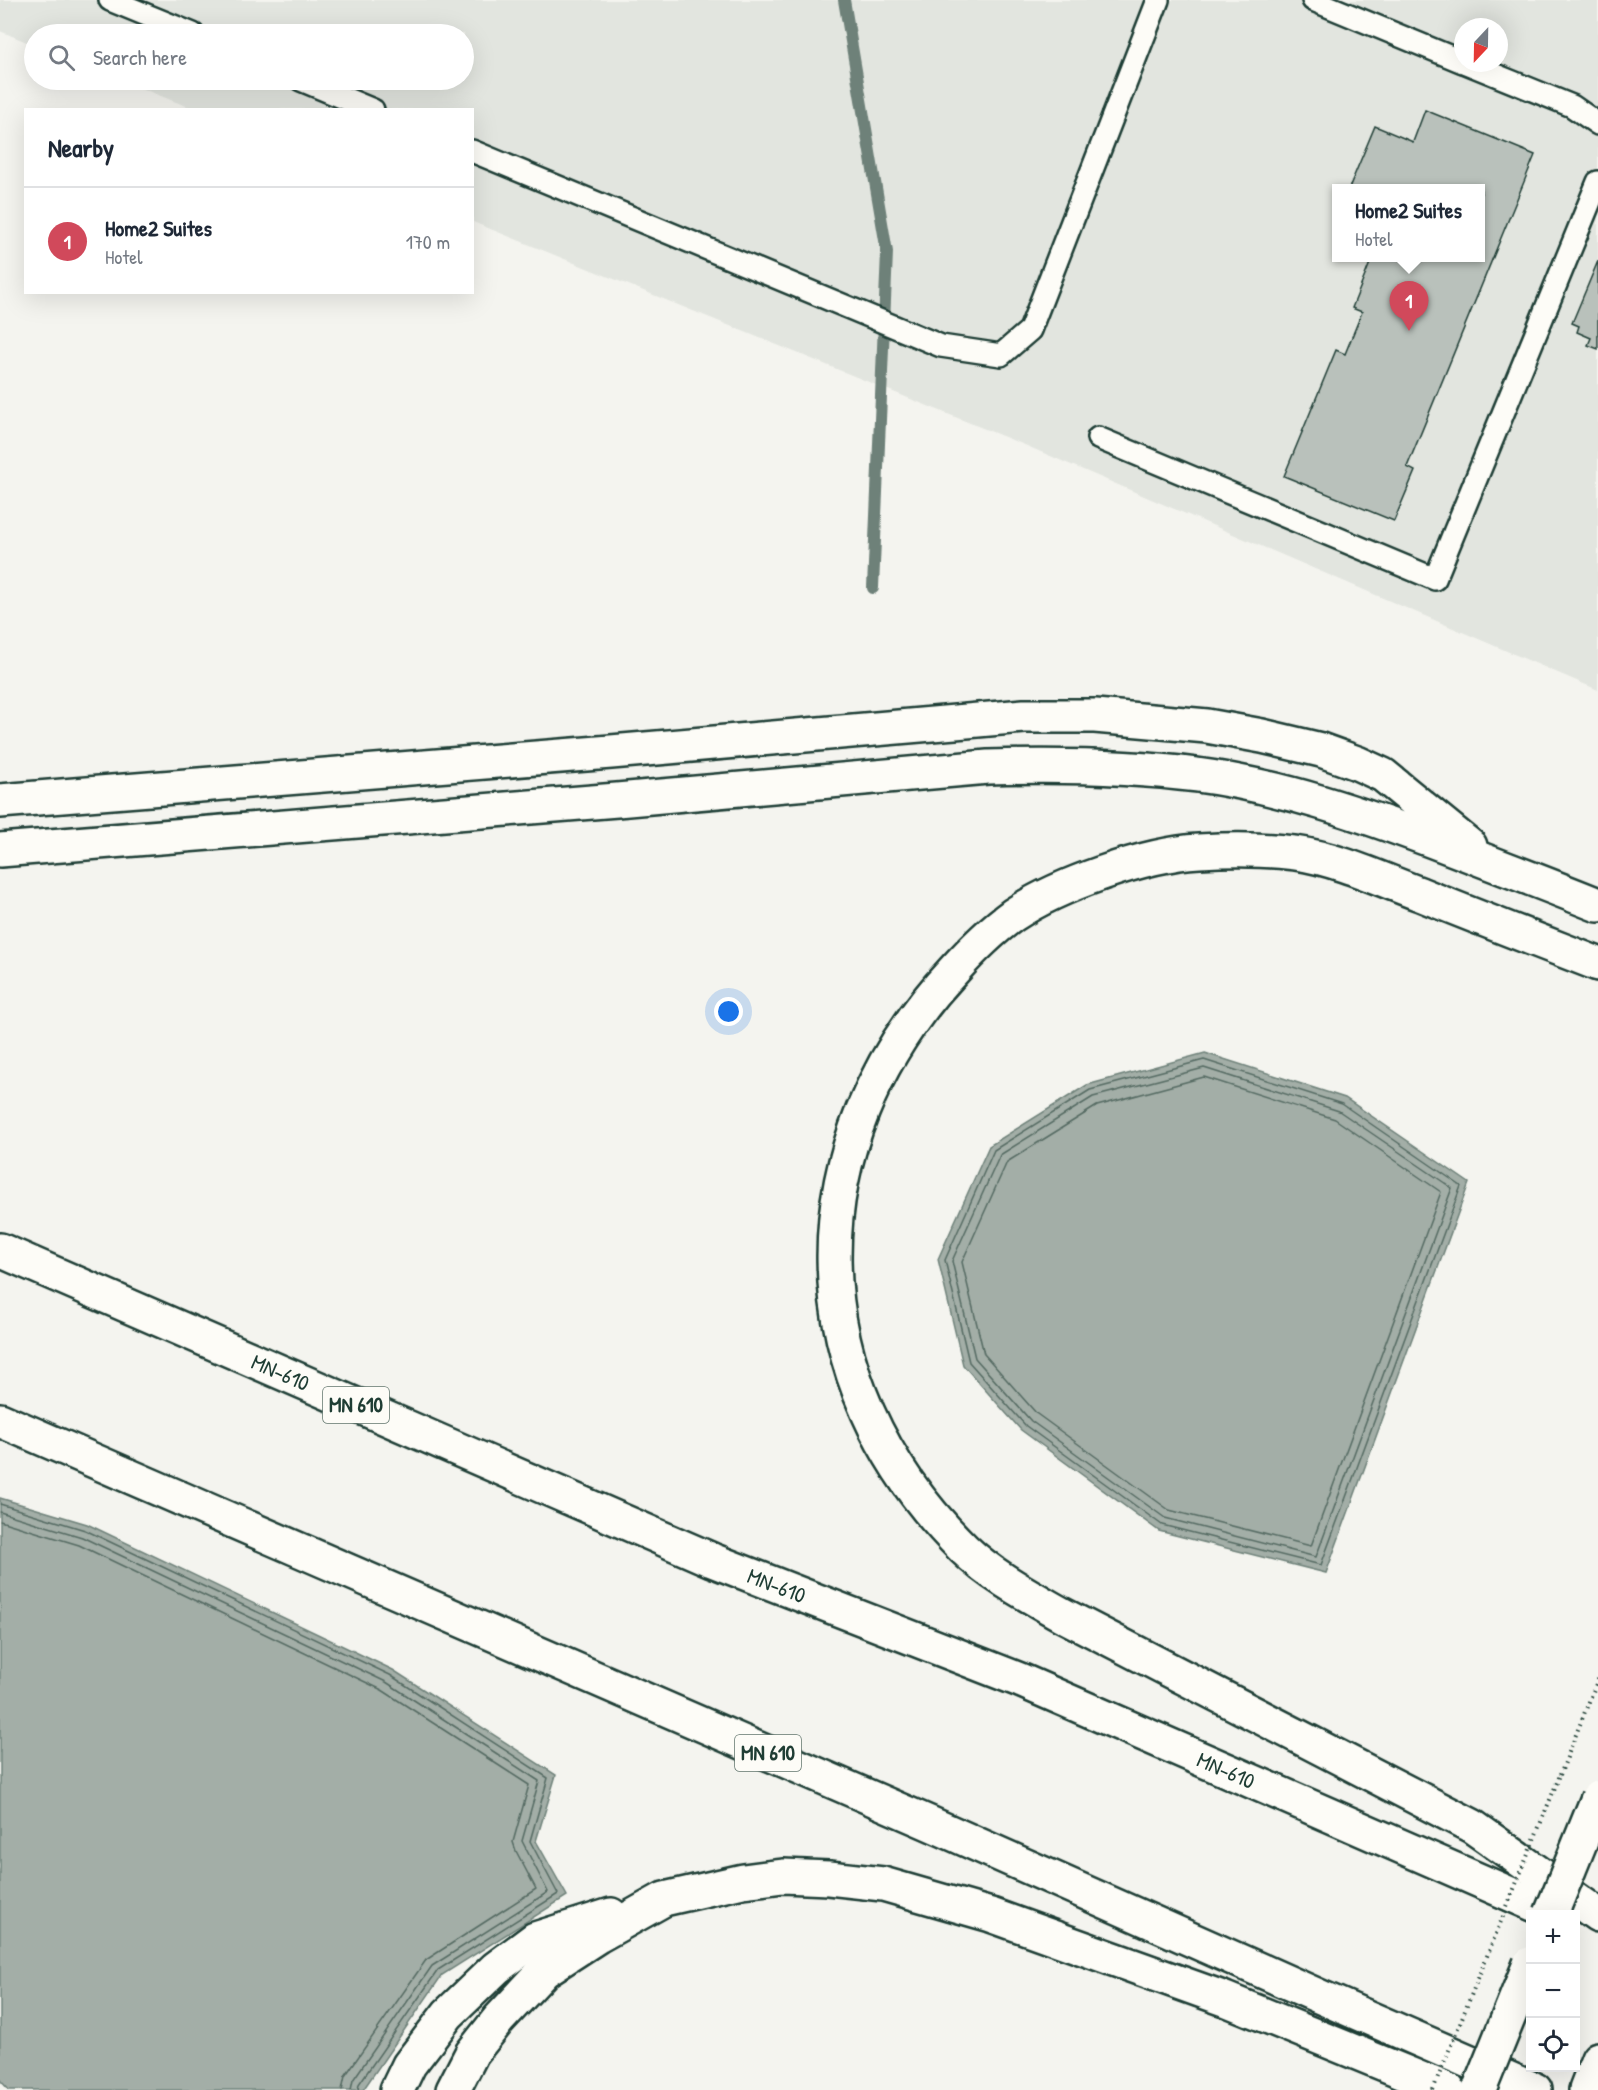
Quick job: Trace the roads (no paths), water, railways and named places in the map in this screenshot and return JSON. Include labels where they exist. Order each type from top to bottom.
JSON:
[{"type":"main road","points":[[0,801],[1024,716],[1095,716],[1153,720],[1229,730],[1321,750],[1358,763],[1383,775],[1492,864]]},
{"type":"main road","points":[[0,850],[617,800],[988,767],[1124,768],[1197,775],[1253,785],[1314,800],[1374,820],[1598,904]]},
{"type":"main road","points":[[1598,964],[1350,867],[1296,854],[1244,850],[1196,851],[1138,862],[1101,874],[1054,893],[1013,915],[980,942],[928,998],[900,1037],[878,1075],[855,1126],[836,1207],[834,1263],[837,1301],[848,1358],[879,1437],[901,1474],[929,1510],[966,1551],[1009,1584],[1061,1614],[1472,1826],[1598,1915]]},
{"type":"main road","name":"MN-610","points":[[0,1250],[712,1560],[1020,1680],[1547,1910]]},
{"type":"main road","name":"MN 610","points":[[0,1420],[918,1818],[1535,2090]]},
{"type":"main road","points":[[1553,1910],[1598,1798]]},
{"type":"main road","points":[[397,2090],[409,2065],[448,2014],[496,1968],[535,1938],[664,1899],[743,1881],[783,1876],[883,1884],[991,1915],[1214,1995],[1448,2090]]},
{"type":"main road","points":[[453,2090],[472,2053],[499,2019],[544,1971],[598,1936],[664,1899]]},
{"type":"main road","points":[[1580,1925],[1598,1933]]},
{"type":"main road","points":[[1479,2090],[1526,1974]]},
{"type":"main road","points":[[1586,2090],[1598,2059]]},
{"type":"lane","points":[[110,0],[169,24]]},
{"type":"lane","points":[[474,152],[941,346],[1001,355],[1030,330],[1158,0]]},
{"type":"lane","points":[[1313,0],[1454,58]]},
{"type":"lane","points":[[1489,72],[1572,106],[1598,124]]},
{"type":"lane","points":[[325,90],[368,108]]},
{"type":"lane","points":[[1098,438],[1435,579],[1598,182]]},
{"type":"water","points":[[1205,1053],[1345,1098],[1469,1183],[1326,1573],[1159,1531],[1021,1430],[963,1365],[938,1259],[989,1146],[1087,1085]]},
{"type":"water","points":[[0,1498],[87,1524],[393,1670],[556,1775],[536,1841],[567,1896],[442,1975],[363,2090],[9,2090],[0,2080]]},
{"type":"waterway","points":[[844,0],[887,252],[873,588]]},
{"type":"place","name":"Home2 Suites","points":[[1409,331]]}]
